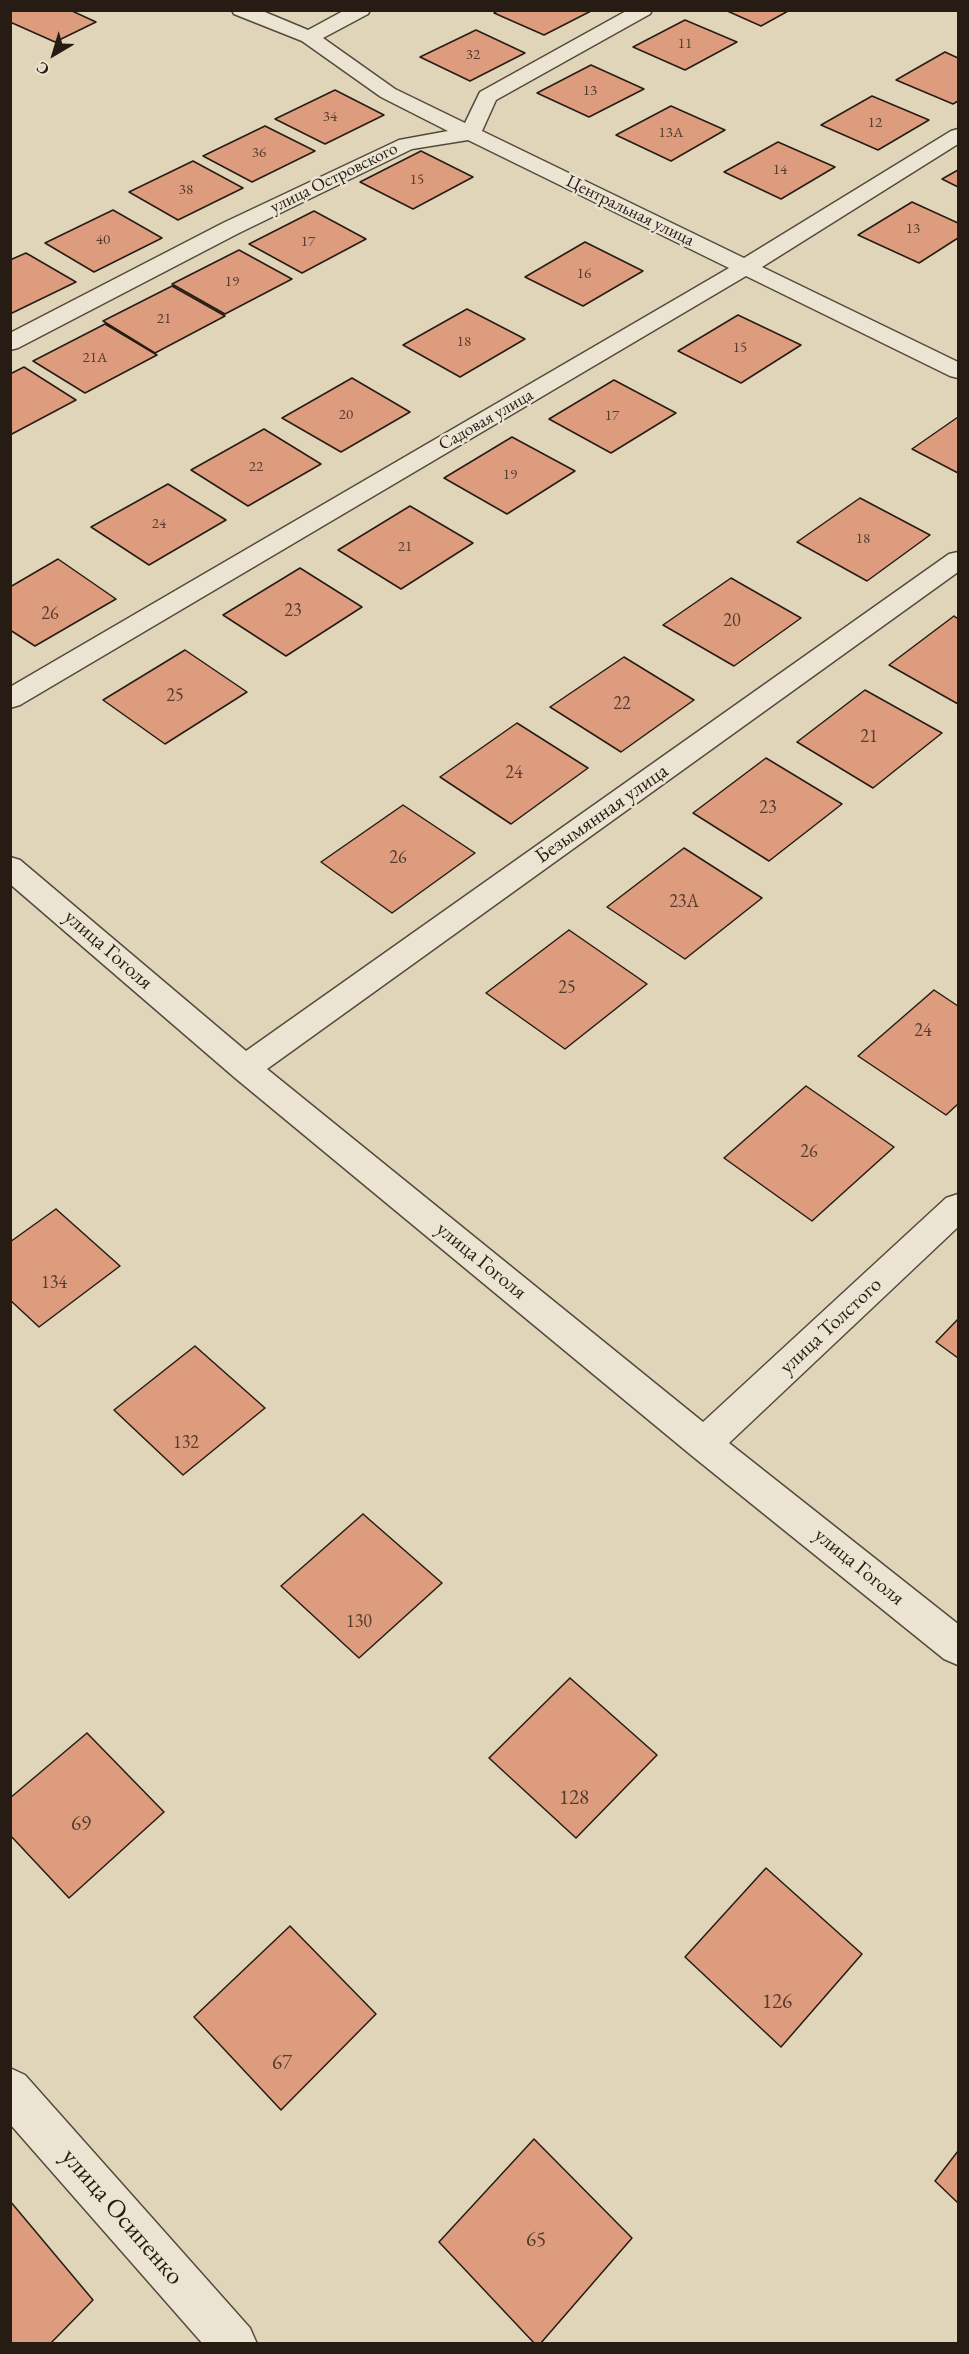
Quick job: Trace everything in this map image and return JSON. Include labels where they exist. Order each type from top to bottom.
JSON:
[{"type":"street","name":"Центральная улица","points":[[241,10],[309,37],[388,93],[958,371]]},
{"type":"street","points":[[309,37],[361,10]]},
{"type":"street","points":[[471,133],[487,96],[643,10]]},
{"type":"street","name":"улица Островского","points":[[10,343],[231,228],[406,144],[471,133]]},
{"type":"street","name":"Садовая улица","points":[[10,699],[746,267],[958,135]]},
{"type":"street","name":"Безымянная улица","points":[[246,1068],[958,560]]},
{"type":"street","name":"улица Гоголя","points":[[10,867],[246,1068],[705,1444],[958,1647]]},
{"type":"street","name":"улица Толстого","points":[[705,1444],[958,1207]]},
{"type":"street","name":"улица Осипенко","points":[[10,2090],[234,2343]]},
{"type":"building","points":[[10,10],[70,10],[96,22],[55,42],[10,22]]},
{"type":"building","points":[[499,10],[593,10],[544,35],[494,13]]},
{"type":"building","points":[[725,10],[790,10],[761,26]]},
{"type":"building","points":[[685,20],[737,42],[685,70],[633,47]]},
{"type":"building","points":[[476,30],[525,53],[470,81],[420,57]]},
{"type":"building","points":[[945,52],[958,58],[958,101],[953,104],[896,80]]},
{"type":"building","points":[[591,65],[644,89],[589,117],[537,93]]},
{"type":"building","points":[[335,90],[384,115],[325,144],[275,119]]},
{"type":"building","points":[[872,96],[929,120],[878,150],[821,125]]},
{"type":"building","points":[[671,106],[725,130],[671,161],[616,135]]},
{"type":"building","points":[[265,126],[315,151],[252,182],[203,156]]},
{"type":"building","points":[[778,142],[835,167],[781,199],[724,172]]},
{"type":"building","points":[[421,151],[473,177],[413,209],[360,182]]},
{"type":"building","points":[[193,161],[243,188],[178,220],[129,192]]},
{"type":"building","points":[[958,170],[958,187],[942,179]]},
{"type":"building","points":[[912,202],[958,223],[958,238],[919,263],[858,235]]},
{"type":"building","points":[[113,210],[162,238],[94,272],[45,243]]},
{"type":"building","points":[[314,211],[366,239],[302,273],[249,244]]},
{"type":"building","points":[[585,242],[643,271],[583,306],[525,277]]},
{"type":"building","points":[[239,250],[292,279],[225,314],[172,284]]},
{"type":"building","points":[[26,253],[76,282],[10,314],[10,260]]},
{"type":"building","points":[[172,286],[225,316],[155,353],[103,321]]},
{"type":"building","points":[[467,309],[525,339],[460,377],[403,345]]},
{"type":"building","points":[[738,315],[801,345],[741,383],[678,351]]},
{"type":"building","points":[[105,324],[157,355],[85,393],[33,361]]},
{"type":"building","points":[[24,367],[76,400],[10,435],[10,374]]},
{"type":"building","points":[[352,378],[410,412],[341,452],[282,418]]},
{"type":"building","points":[[614,380],[676,413],[611,453],[549,419]]},
{"type":"building","points":[[958,417],[958,473],[912,449]]},
{"type":"building","points":[[264,429],[321,464],[248,506],[191,470]]},
{"type":"building","points":[[512,437],[575,471],[507,514],[444,478]]},
{"type":"building","points":[[168,484],[226,520],[149,565],[91,527]]},
{"type":"building","points":[[860,498],[930,535],[867,581],[797,542]]},
{"type":"building","points":[[410,506],[473,543],[401,589],[338,550]]},
{"type":"building","points":[[58,559],[116,599],[35,646],[10,630],[10,587]]},
{"type":"building","points":[[300,568],[362,607],[286,656],[223,615]]},
{"type":"building","points":[[731,578],[801,618],[734,666],[663,625]]},
{"type":"building","points":[[954,616],[958,619],[958,704],[889,665]]},
{"type":"building","points":[[185,650],[247,692],[165,744],[103,700]]},
{"type":"building","points":[[624,657],[694,700],[621,752],[550,707]]},
{"type":"building","points":[[865,690],[942,733],[873,788],[797,742]]},
{"type":"building","points":[[517,723],[588,768],[511,824],[440,777]]},
{"type":"building","points":[[766,758],[842,804],[769,861],[693,813]]},
{"type":"building","points":[[403,805],[475,853],[392,913],[321,862]]},
{"type":"building","points":[[684,848],[762,898],[685,959],[607,907]]},
{"type":"building","points":[[569,930],[647,984],[565,1049],[486,993]]},
{"type":"building","points":[[934,990],[958,1006],[958,1104],[946,1115],[858,1056]]},
{"type":"building","points":[[806,1086],[894,1147],[812,1221],[724,1158]]},
{"type":"building","points":[[56,1209],[120,1266],[39,1327],[10,1300],[10,1242]]},
{"type":"building","points":[[958,1319],[958,1358],[936,1342]]},
{"type":"building","points":[[195,1346],[265,1408],[183,1475],[114,1410]]},
{"type":"building","points":[[363,1514],[442,1583],[359,1658],[281,1586]]},
{"type":"building","points":[[570,1678],[657,1755],[576,1838],[489,1758]]},
{"type":"building","points":[[87,1733],[164,1812],[69,1898],[10,1835],[10,1798]]},
{"type":"building","points":[[766,1868],[862,1954],[781,2047],[685,1957]]},
{"type":"building","points":[[290,1926],[376,2014],[281,2110],[194,2017]]},
{"type":"building","points":[[534,2139],[632,2238],[540,2344],[535,2344],[439,2242]]},
{"type":"building","points":[[958,2151],[958,2203],[935,2181]]},
{"type":"building","points":[[10,2201],[93,2300],[50,2344],[10,2344]]}]
